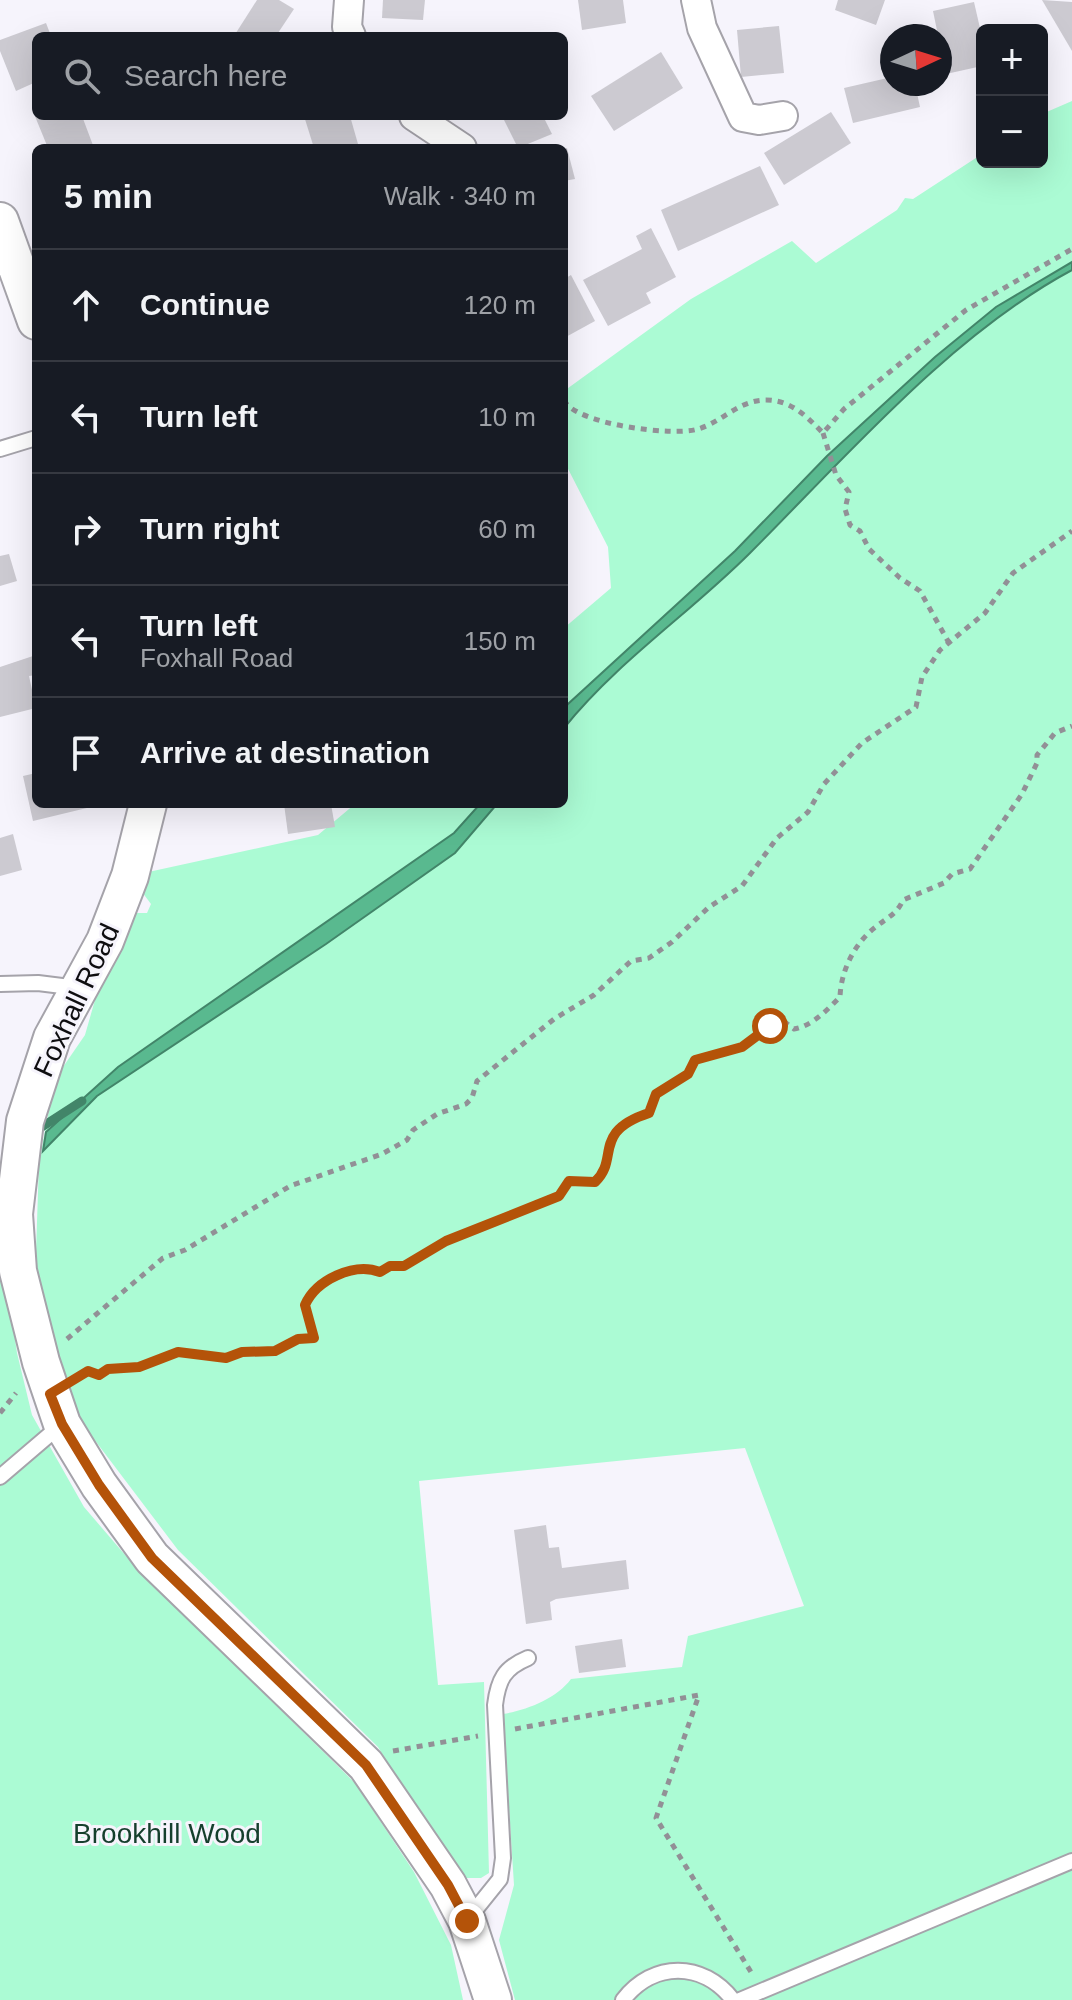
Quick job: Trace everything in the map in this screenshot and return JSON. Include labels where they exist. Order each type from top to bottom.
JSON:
[{"type":"street","points":[[349,0],[349,32]]},
{"type":"street","points":[[696,0],[702,28],[743,117],[759,120],[783,116]]},
{"type":"street","points":[[420,120],[456,144]]},
{"type":"street","points":[[0,221],[32,310]]},
{"type":"street","name":"Foxhall Road","points":[[147,808],[130,876],[105,941],[52,1038],[25,1121],[18,1166],[14,1214],[18,1271],[56,1409],[99,1485],[152,1558],[366,1765],[448,1885],[467,1921],[493,2000]]},
{"type":"lane","points":[[0,449],[32,439]]},
{"type":"lane","points":[[0,984],[38,983],[78,988]]},
{"type":"lane","points":[[0,1477],[56,1409]]},
{"type":"lane","points":[[467,1921],[500,1879],[503,1858],[497,1682],[506,1670],[528,1658]]},
{"type":"lane","points":[[740,2000],[1072,1861]]},
{"type":"lane","points":[[623,2000],[645,1979],[672,1969],[700,1973],[724,1988],[733,2000]]},
{"type":"path","points":[[823,433],[844,409],[966,310],[1072,249]]},
{"type":"path","points":[[568,408],[583,417],[664,432],[698,429],[748,401],[769,399],[799,408],[823,433],[836,475],[849,492],[845,509],[850,525],[860,531],[869,549],[900,578],[920,591],[949,643]]},
{"type":"path","points":[[69,1337],[163,1258],[185,1250],[290,1186],[382,1154],[407,1140],[413,1130],[437,1114],[466,1104],[472,1098],[477,1081],[532,1040],[554,1019],[594,995],[631,961],[649,958],[672,942],[709,907],[742,886],[777,838],[808,812],[824,784],[862,743],[916,707],[922,677],[940,650],[985,613],[1013,573],[1072,531]]},
{"type":"path","points":[[56,1409],[88,1371],[99,1375],[108,1369],[139,1367],[178,1352],[226,1358],[242,1352],[275,1351],[298,1339],[314,1338],[305,1305],[311,1291],[333,1277],[356,1269],[369,1267],[380,1272],[390,1266],[404,1266],[464,1232],[539,1206],[551,1196],[559,1196],[569,1181],[595,1182],[603,1174],[605,1153],[619,1128],[649,1113],[656,1094],[688,1074],[695,1060],[742,1047],[770,1026],[786,1023],[794,1029],[806,1027],[825,1012],[840,997],[841,982],[850,958],[874,927],[897,912],[903,900],[944,883],[952,874],[970,869],[1022,794],[1037,763],[1037,755],[1055,733],[1072,726]]},
{"type":"path","points":[[389,1752],[699,1695],[656,1818],[762,1989]]},
{"type":"green space","points":[[1072,101],[1072,2000],[515,2000],[499,1940],[514,1885],[503,1714],[540,1702],[571,1679],[682,1667],[688,1636],[804,1606],[745,1448],[419,1481],[438,1685],[484,1682],[489,1873],[481,1878],[458,1878],[378,1747],[178,1550],[81,1422],[62,1387],[39,1298],[36,1252],[39,1162],[50,1105],[63,1067],[85,1035],[99,986],[136,913],[147,913],[151,904],[130,876],[318,835],[350,808],[568,808],[568,625],[611,588],[608,547],[568,469],[568,388],[691,299],[792,241],[816,263],[897,210],[905,198],[913,199],[976,158],[976,168],[1048,168],[1048,111]]},
{"type":"green space","name":"Brookhill Wood","points":[[0,1234],[17,1353],[32,1415],[84,1507],[138,1570],[355,1783],[414,1872],[451,1945],[463,2000],[0,2000]]},
{"type":"shaded area","points":[[1072,262],[1072,270],[1027,297],[942,363],[862,438],[750,553],[630,659],[568,723],[568,704],[735,551],[827,456],[935,357],[996,307]]},
{"type":"shaded area","points":[[476,808],[494,808],[455,853],[326,944],[97,1096],[43,1151],[46,1132],[118,1067],[454,833]]},
{"type":"building","points":[[257,0],[279,0],[294,9],[279,32],[237,32]]},
{"type":"building","points":[[383,0],[425,0],[423,20],[382,18]]},
{"type":"building","points":[[578,0],[623,0],[626,23],[582,30]]},
{"type":"building","points":[[838,0],[885,0],[876,25],[835,10]]},
{"type":"building","points":[[1042,0],[1072,2],[1072,51]]},
{"type":"building","points":[[974,2],[979,24],[976,24],[976,67],[952,73],[952,24],[936,24],[933,11]]},
{"type":"building","points":[[46,23],[49,32],[32,32],[32,84],[16,91],[0,51],[0,40]]},
{"type":"building","points":[[779,26],[784,73],[741,77],[737,30]]},
{"type":"building","points":[[661,52],[683,88],[614,131],[591,96]]},
{"type":"building","points":[[880,80],[880,96],[918,96],[920,107],[853,123],[844,88]]},
{"type":"building","points":[[831,112],[851,143],[784,185],[764,153]]},
{"type":"building","points":[[37,120],[84,120],[92,144],[46,144]]},
{"type":"building","points":[[305,120],[351,120],[358,144],[313,144]]},
{"type":"building","points":[[504,120],[545,120],[552,134],[528,144],[516,144]]},
{"type":"building","points":[[568,152],[575,179],[568,180]]},
{"type":"building","points":[[760,166],[779,205],[678,251],[661,210]]},
{"type":"building","points":[[651,228],[676,277],[646,293],[651,303],[608,326],[583,280],[642,249],[636,236]]},
{"type":"building","points":[[571,275],[595,321],[568,336],[568,277]]},
{"type":"building","points":[[9,554],[17,581],[0,586],[0,556]]},
{"type":"building","points":[[32,656],[32,676],[29,676],[32,709],[0,717],[0,667]]},
{"type":"building","points":[[32,774],[32,808],[87,808],[33,821],[23,776]]},
{"type":"building","points":[[285,808],[332,808],[335,827],[288,834]]},
{"type":"building","points":[[13,834],[22,870],[0,876],[0,838]]},
{"type":"building","points":[[546,1525],[549,1548],[559,1547],[562,1568],[626,1560],[629,1589],[556,1599],[550,1602],[552,1620],[526,1624],[514,1530]]},
{"type":"building","points":[[622,1639],[626,1667],[579,1673],[575,1646]]},
{"type":"waterway","points":[[34,1132],[82,1101]]},
{"type":"route","points":[[467,1921],[448,1885],[366,1765],[152,1558],[99,1485],[62,1424],[50,1394],[88,1371],[99,1375],[108,1369],[139,1367],[178,1352],[234,1357],[242,1352],[275,1351],[298,1339],[314,1338],[305,1305],[311,1291],[333,1277],[356,1269],[369,1267],[380,1272],[390,1266],[404,1266],[427,1250],[464,1232],[483,1228],[508,1215],[539,1206],[551,1196],[559,1196],[569,1181],[595,1182],[603,1174],[610,1139],[619,1128],[649,1113],[656,1094],[688,1074],[695,1060],[742,1047],[770,1026]]}]
